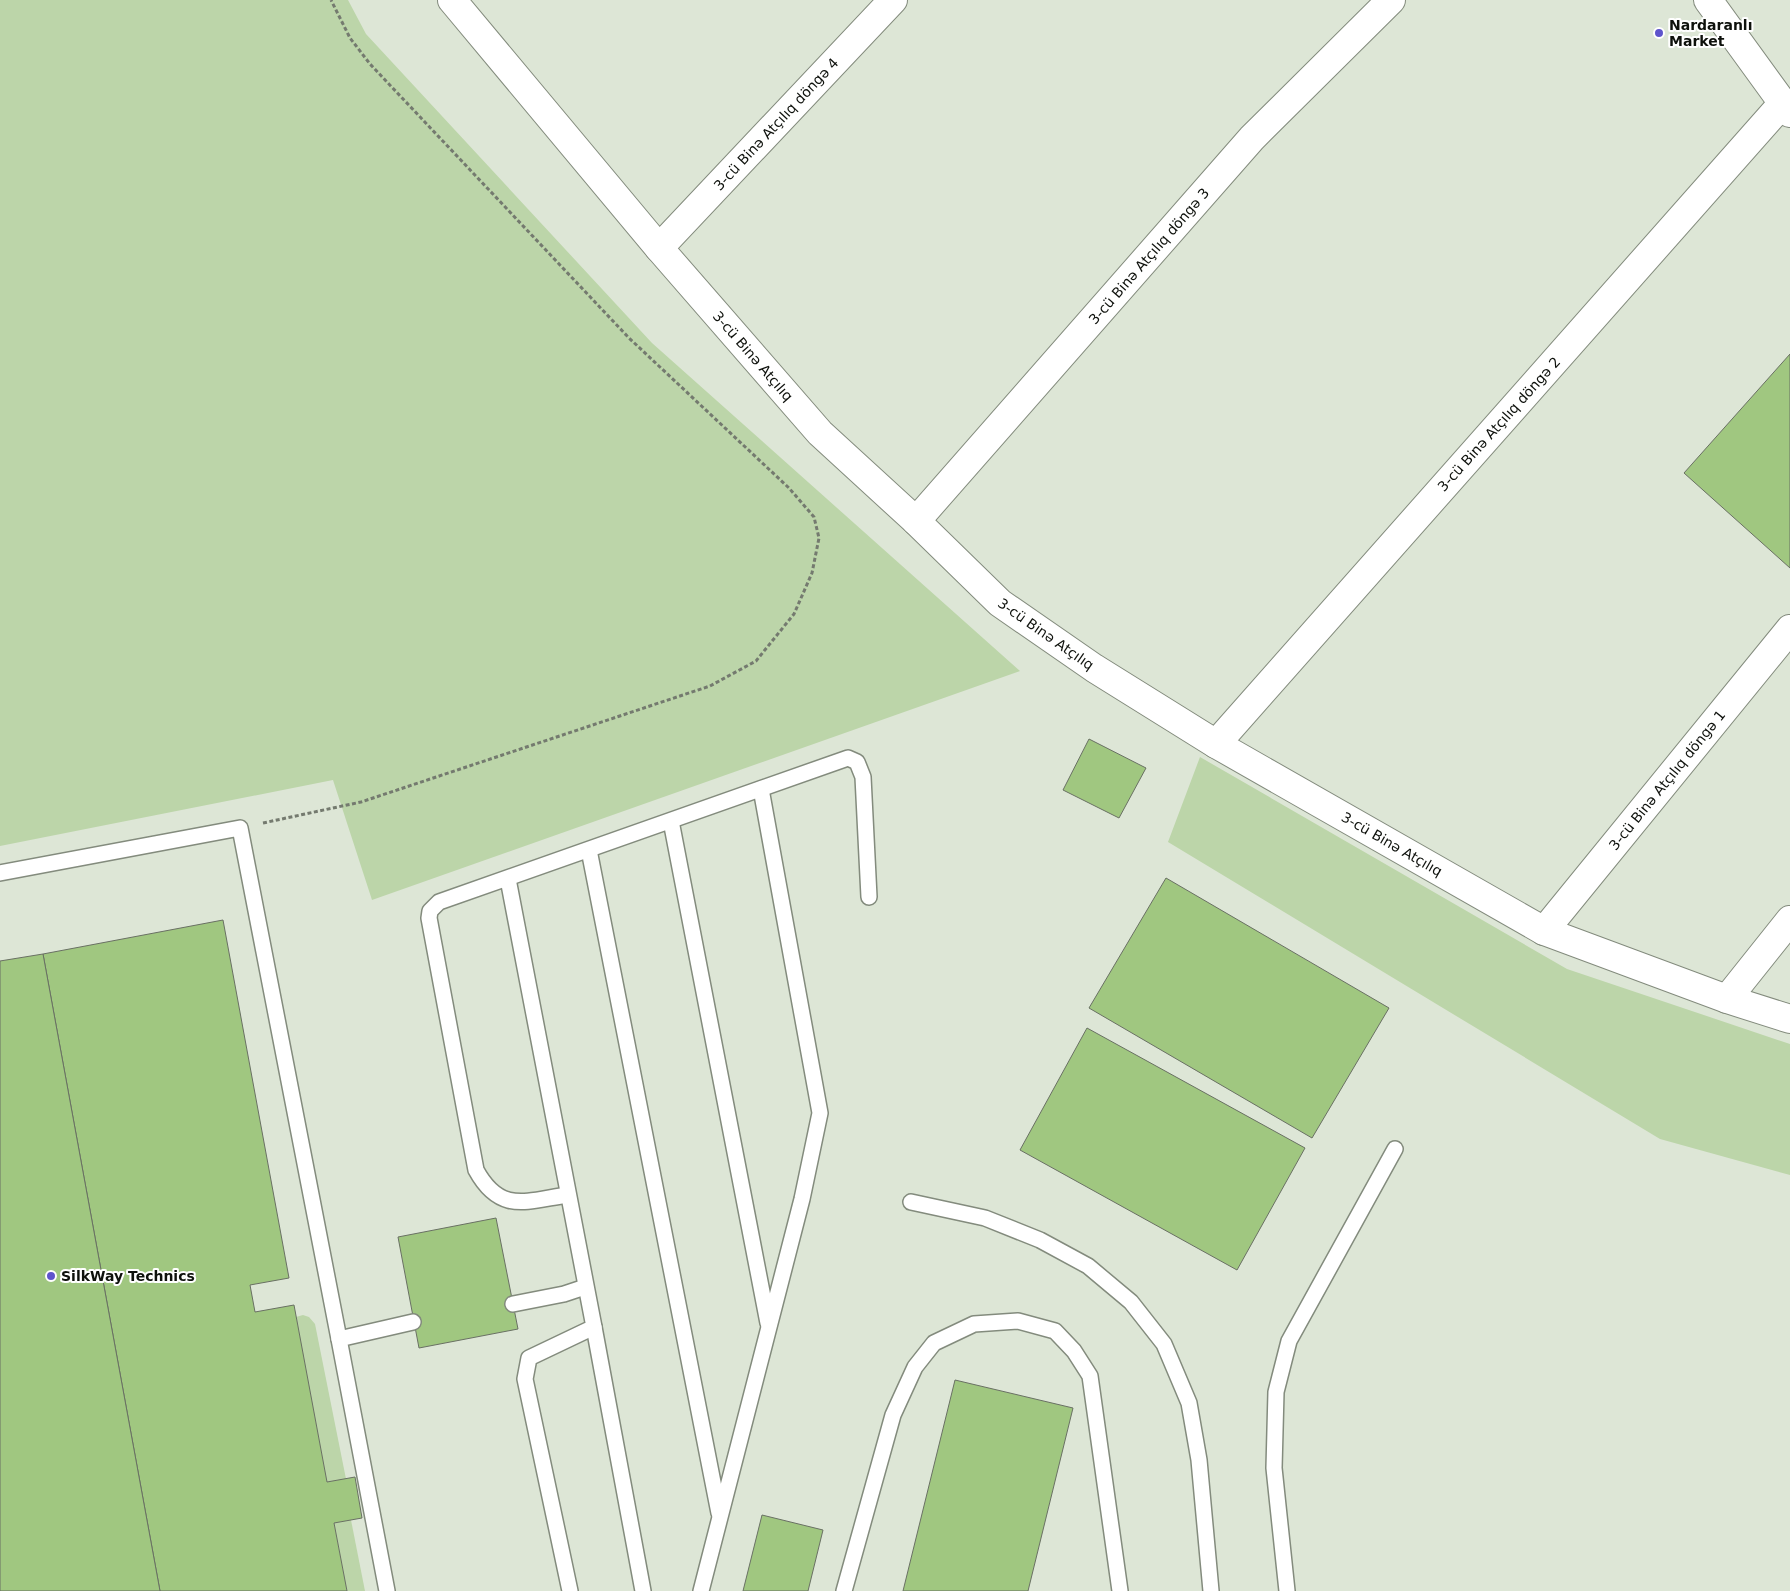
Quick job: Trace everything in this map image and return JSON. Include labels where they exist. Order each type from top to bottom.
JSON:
[{"type":"street","name":"3-cü Binə Atçılıq","points":[[452,0],[658,248],[820,434],[916,521],[1000,603],[1094,668],[1216,744],[1544,931],[1727,999],[1790,1018]]},
{"type":"street","name":"3-cü Binə Atçılıq döngə 4","points":[[658,248],[894,0]]},
{"type":"street","name":"3-cü Binə Atçılıq döngə 3","points":[[916,521],[1252,138],[1391,0]]},
{"type":"street","points":[[1708,0],[1786,108]]},
{"type":"street","name":"3-cü Binə Atçılıq döngə 2","points":[[1216,744],[1786,108]]},
{"type":"street","name":"3-cü Binə Atçılıq döngə 1","points":[[1544,931],[1790,629]]},
{"type":"street","points":[[1727,999],[1790,920]]},
{"type":"lane","points":[[568,1195],[518,1203],[499,1198],[484,1185],[476,1170],[429,918],[430,911],[439,902],[848,758],[857,762],[863,777],[868,897]]},
{"type":"lane","points":[[701,1591],[802,1199],[820,1114],[761,789]]},
{"type":"lane","points":[[671,821],[768,1328]]},
{"type":"lane","points":[[0,873],[240,828],[387,1591]]},
{"type":"lane","points":[[589,850],[719,1517]]},
{"type":"lane","points":[[508,879],[594,1327],[642,1591]]},
{"type":"lane","points":[[1287,1591],[1274,1468],[1276,1392],[1289,1341],[1395,1149]]},
{"type":"lane","points":[[911,1202],[985,1218],[1040,1240],[1088,1266],[1131,1302],[1164,1344],[1189,1403],[1199,1460],[1211,1591]]},
{"type":"lane","points":[[513,1304],[564,1294],[585,1287]]},
{"type":"lane","points":[[844,1591],[893,1415],[915,1367],[934,1343],[974,1324],[1018,1321],[1054,1331],[1074,1351],[1090,1376],[1120,1591]]},
{"type":"lane","points":[[339,1339],[414,1322]]},
{"type":"lane","points":[[570,1591],[525,1379],[529,1358],[594,1327]]},
{"type":"path","points":[[240,828],[361,802],[710,686],[756,661],[794,614],[812,573],[819,538],[814,517],[789,488],[629,338],[370,64],[350,38],[330,0]]},
{"type":"green space","points":[[0,0],[348,0],[366,34],[652,343],[1020,671],[372,900],[333,780],[0,846]]},
{"type":"green space","points":[[1200,757],[1567,969],[1790,1044],[1790,1175],[1660,1139],[1168,842]]},
{"type":"green space","points":[[303,1315],[309,1317],[315,1324],[346,1479],[327,1482],[296,1317]]},
{"type":"green space","points":[[351,1520],[365,1591],[347,1591],[334,1523]]},
{"type":"building","points":[[1790,354],[1790,568],[1684,473]]},
{"type":"building","points":[[1089,739],[1146,768],[1119,818],[1063,790]]},
{"type":"building","points":[[1166,878],[1389,1008],[1312,1138],[1089,1008]]},
{"type":"building","points":[[223,920],[289,1278],[250,1285],[255,1312],[294,1305],[327,1482],[355,1477],[362,1518],[334,1523],[347,1591],[160,1591],[43,954]]},
{"type":"building","name":"SilkWay Technics","points":[[43,954],[160,1591],[0,1591],[0,961]]},
{"type":"building","points":[[1087,1028],[1305,1148],[1237,1270],[1020,1150]]},
{"type":"building","points":[[496,1218],[518,1329],[419,1348],[398,1237]]},
{"type":"building","points":[[955,1380],[1073,1408],[1028,1591],[903,1591]]},
{"type":"building","points":[[762,1515],[823,1530],[808,1591],[743,1591]]},
{"type":"place","name":"Nardaranlı Market","points":[[1659,33]]},
{"type":"place","name":"SilkWay Technics","points":[[51,1276]]}]
